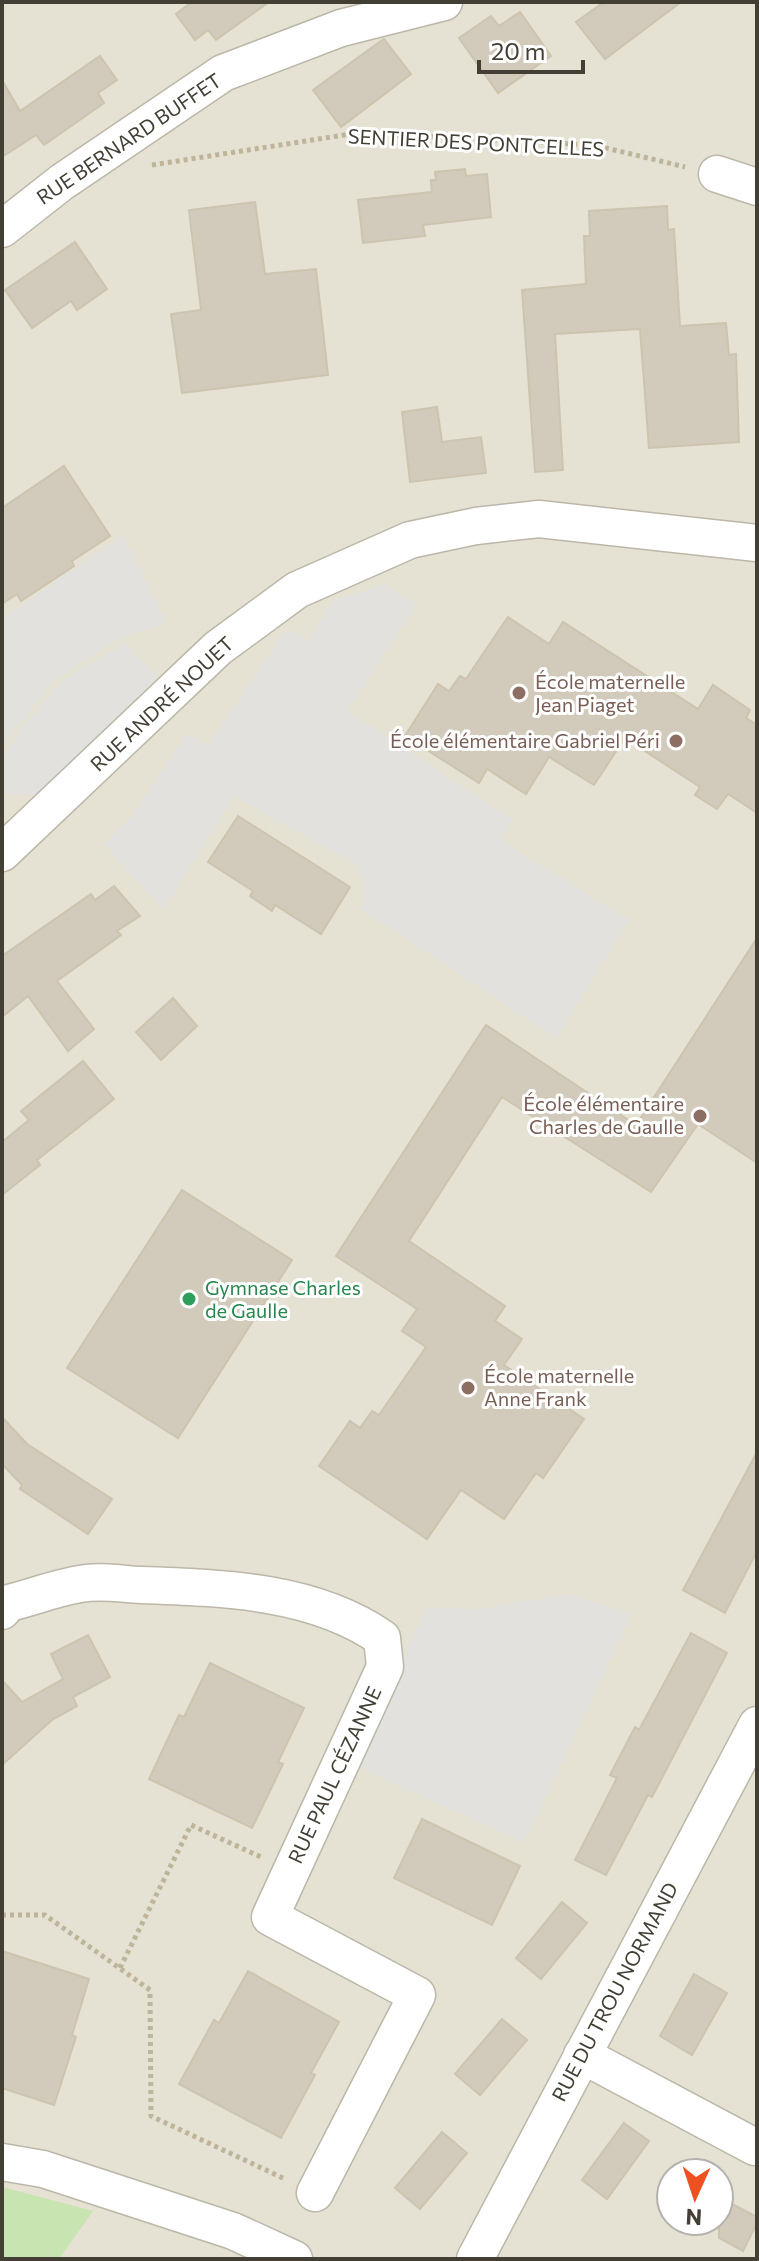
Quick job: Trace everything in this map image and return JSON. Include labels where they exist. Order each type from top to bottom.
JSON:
[{"type":"street","name":"RUE BERNARD BUFFET","points":[[2,229],[62,182],[223,73],[341,28],[444,2]]},
{"type":"street","points":[[717,174],[757,187]]},
{"type":"street","name":"RUE ANDRÉ NOUET","points":[[2,853],[218,648],[297,590],[410,540],[476,526],[539,519],[757,543]]},
{"type":"street","name":"RUE PAUL CÉZANNE","points":[[4,1603],[83,1583],[238,1591],[300,1602],[358,1621],[382,1638],[385,1667],[270,1917],[417,1995],[315,2193]]},
{"type":"street","name":"RUE DU TROU NORMAND","points":[[475,2259],[582,2055],[747,1764],[757,1725]]},
{"type":"street","points":[[582,2055],[755,2147]]},
{"type":"street","points":[[2,2162],[43,2169],[233,2231],[294,2259]]},
{"type":"path","name":"SENTIER DES PONTCELLES","points":[[144,166],[357,133],[594,145],[717,174]]},
{"type":"path","points":[[120,1968],[191,1825],[291,1870]]},
{"type":"path","points":[[2,1915],[45,1915],[150,1990],[151,2116],[315,2193]]},
{"type":"shaded area","points":[[2,2],[757,2],[757,2259],[2,2259]]},
{"type":"shaded area","points":[[123,535],[166,623],[120,638],[53,681],[11,734],[2,752],[2,619]]},
{"type":"shaded area","points":[[384,584],[417,604],[347,711],[512,819],[500,840],[629,920],[556,1038],[360,909],[365,897],[363,879],[356,865],[234,796],[163,910],[103,844],[132,815],[186,734],[208,745],[286,629],[309,640],[332,601]]},
{"type":"shaded area","points":[[125,643],[162,681],[47,794],[2,794],[2,762],[20,730],[62,681]]},
{"type":"shaded area","points":[[571,1594],[631,1615],[524,1843],[356,1766],[426,1608],[476,1609]]},
{"type":"green space","points":[[2,2187],[93,2211],[59,2259],[2,2259]]},
{"type":"building","points":[[188,2],[269,2],[216,40],[208,30],[195,40],[176,14]]},
{"type":"building","points":[[604,2],[681,2],[605,59],[576,22]]},
{"type":"building","points":[[520,12],[551,56],[498,93],[459,38],[491,16],[499,26]]},
{"type":"building","points":[[384,39],[411,74],[341,127],[313,90]]},
{"type":"building","points":[[100,56],[117,80],[98,93],[104,103],[44,145],[36,135],[2,157],[2,80],[20,111]]},
{"type":"building","points":[[465,169],[466,176],[487,174],[491,217],[423,225],[425,236],[363,243],[358,200],[432,192],[431,180],[436,180],[435,172]]},
{"type":"building","points":[[255,202],[265,274],[316,269],[328,375],[182,393],[171,314],[201,310],[189,210]]},
{"type":"building","points":[[667,206],[668,230],[674,229],[680,326],[726,323],[729,355],[736,354],[739,442],[649,448],[640,329],[555,334],[563,470],[535,472],[522,290],[586,284],[584,236],[590,236],[589,211]]},
{"type":"building","points":[[75,242],[107,289],[77,310],[71,301],[32,328],[5,290]]},
{"type":"building","points":[[437,407],[442,442],[481,437],[486,473],[410,482],[402,412]]},
{"type":"building","points":[[64,466],[110,536],[72,561],[74,566],[21,601],[17,594],[2,604],[2,508]]},
{"type":"building","points":[[508,617],[549,644],[563,622],[698,709],[713,685],[750,710],[746,718],[757,725],[757,813],[728,794],[717,809],[695,795],[700,787],[625,738],[594,785],[549,757],[526,794],[487,769],[479,783],[405,736],[438,684],[449,691],[460,676],[466,679]]},
{"type":"building","points":[[238,816],[350,887],[321,934],[275,905],[272,911],[250,896],[253,891],[208,862]]},
{"type":"building","points":[[114,886],[140,916],[117,931],[121,935],[57,981],[94,1029],[68,1051],[28,996],[2,1017],[2,956],[91,894],[95,900]]},
{"type":"building","points":[[757,938],[757,1163],[698,1124],[651,1192],[502,1097],[409,1241],[505,1306],[495,1321],[522,1339],[504,1365],[584,1419],[543,1478],[536,1473],[504,1519],[461,1490],[427,1539],[319,1466],[350,1421],[360,1428],[372,1411],[379,1415],[426,1347],[402,1331],[417,1309],[336,1256],[486,1025],[636,1125]]},
{"type":"building","points":[[173,998],[197,1026],[161,1060],[136,1032]]},
{"type":"building","points":[[83,1061],[114,1099],[37,1160],[40,1165],[2,1195],[2,1142],[29,1120],[21,1111]]},
{"type":"building","name":"Gymnase Charles de Gaulle","points":[[182,1190],[292,1260],[178,1438],[67,1368]]},
{"type":"building","points":[[2,1417],[27,1444],[112,1499],[88,1534],[20,1489],[22,1485],[2,1464]]},
{"type":"building","points":[[757,1452],[757,1551],[725,1613],[683,1590]]},
{"type":"building","points":[[691,1633],[727,1653],[652,1797],[648,1795],[606,1875],[575,1860],[617,1778],[610,1775],[635,1727],[639,1730]]},
{"type":"building","points":[[88,1635],[110,1677],[73,1697],[77,1706],[52,1720],[2,1765],[2,1680],[22,1702],[63,1679],[51,1654]]},
{"type":"building","points":[[210,1663],[304,1708],[278,1762],[283,1764],[252,1828],[149,1779],[179,1715],[184,1717]]},
{"type":"building","points":[[422,1819],[520,1866],[492,1925],[394,1878]]},
{"type":"building","points":[[562,1902],[587,1923],[541,1979],[516,1958]]},
{"type":"building","points":[[2,1951],[89,1979],[72,2035],[76,2037],[54,2105],[2,2088]]},
{"type":"building","points":[[248,1971],[339,2022],[281,2138],[179,2084],[214,2020],[219,2023]]},
{"type":"building","points":[[694,1974],[727,1993],[692,2055],[660,2036]]},
{"type":"building","points":[[502,2019],[527,2040],[480,2095],[455,2074]]},
{"type":"building","points":[[624,2123],[649,2141],[607,2199],[582,2180]]},
{"type":"building","points":[[442,2132],[467,2153],[420,2209],[395,2188]]},
{"type":"building","points":[[735,2205],[757,2217],[743,2251],[719,2238],[735,2237]]},
{"type":"place","name":"École maternelle Jean Piaget","points":[[519,693]]},
{"type":"place","name":"École élémentaire Gabriel Péri","points":[[676,741]]},
{"type":"place","name":"École élémentaire Charles de Gaulle","points":[[700,1116]]},
{"type":"place","name":"Gymnase Charles de Gaulle","points":[[189,1299]]},
{"type":"place","name":"École maternelle Anne Frank","points":[[468,1388]]}]
